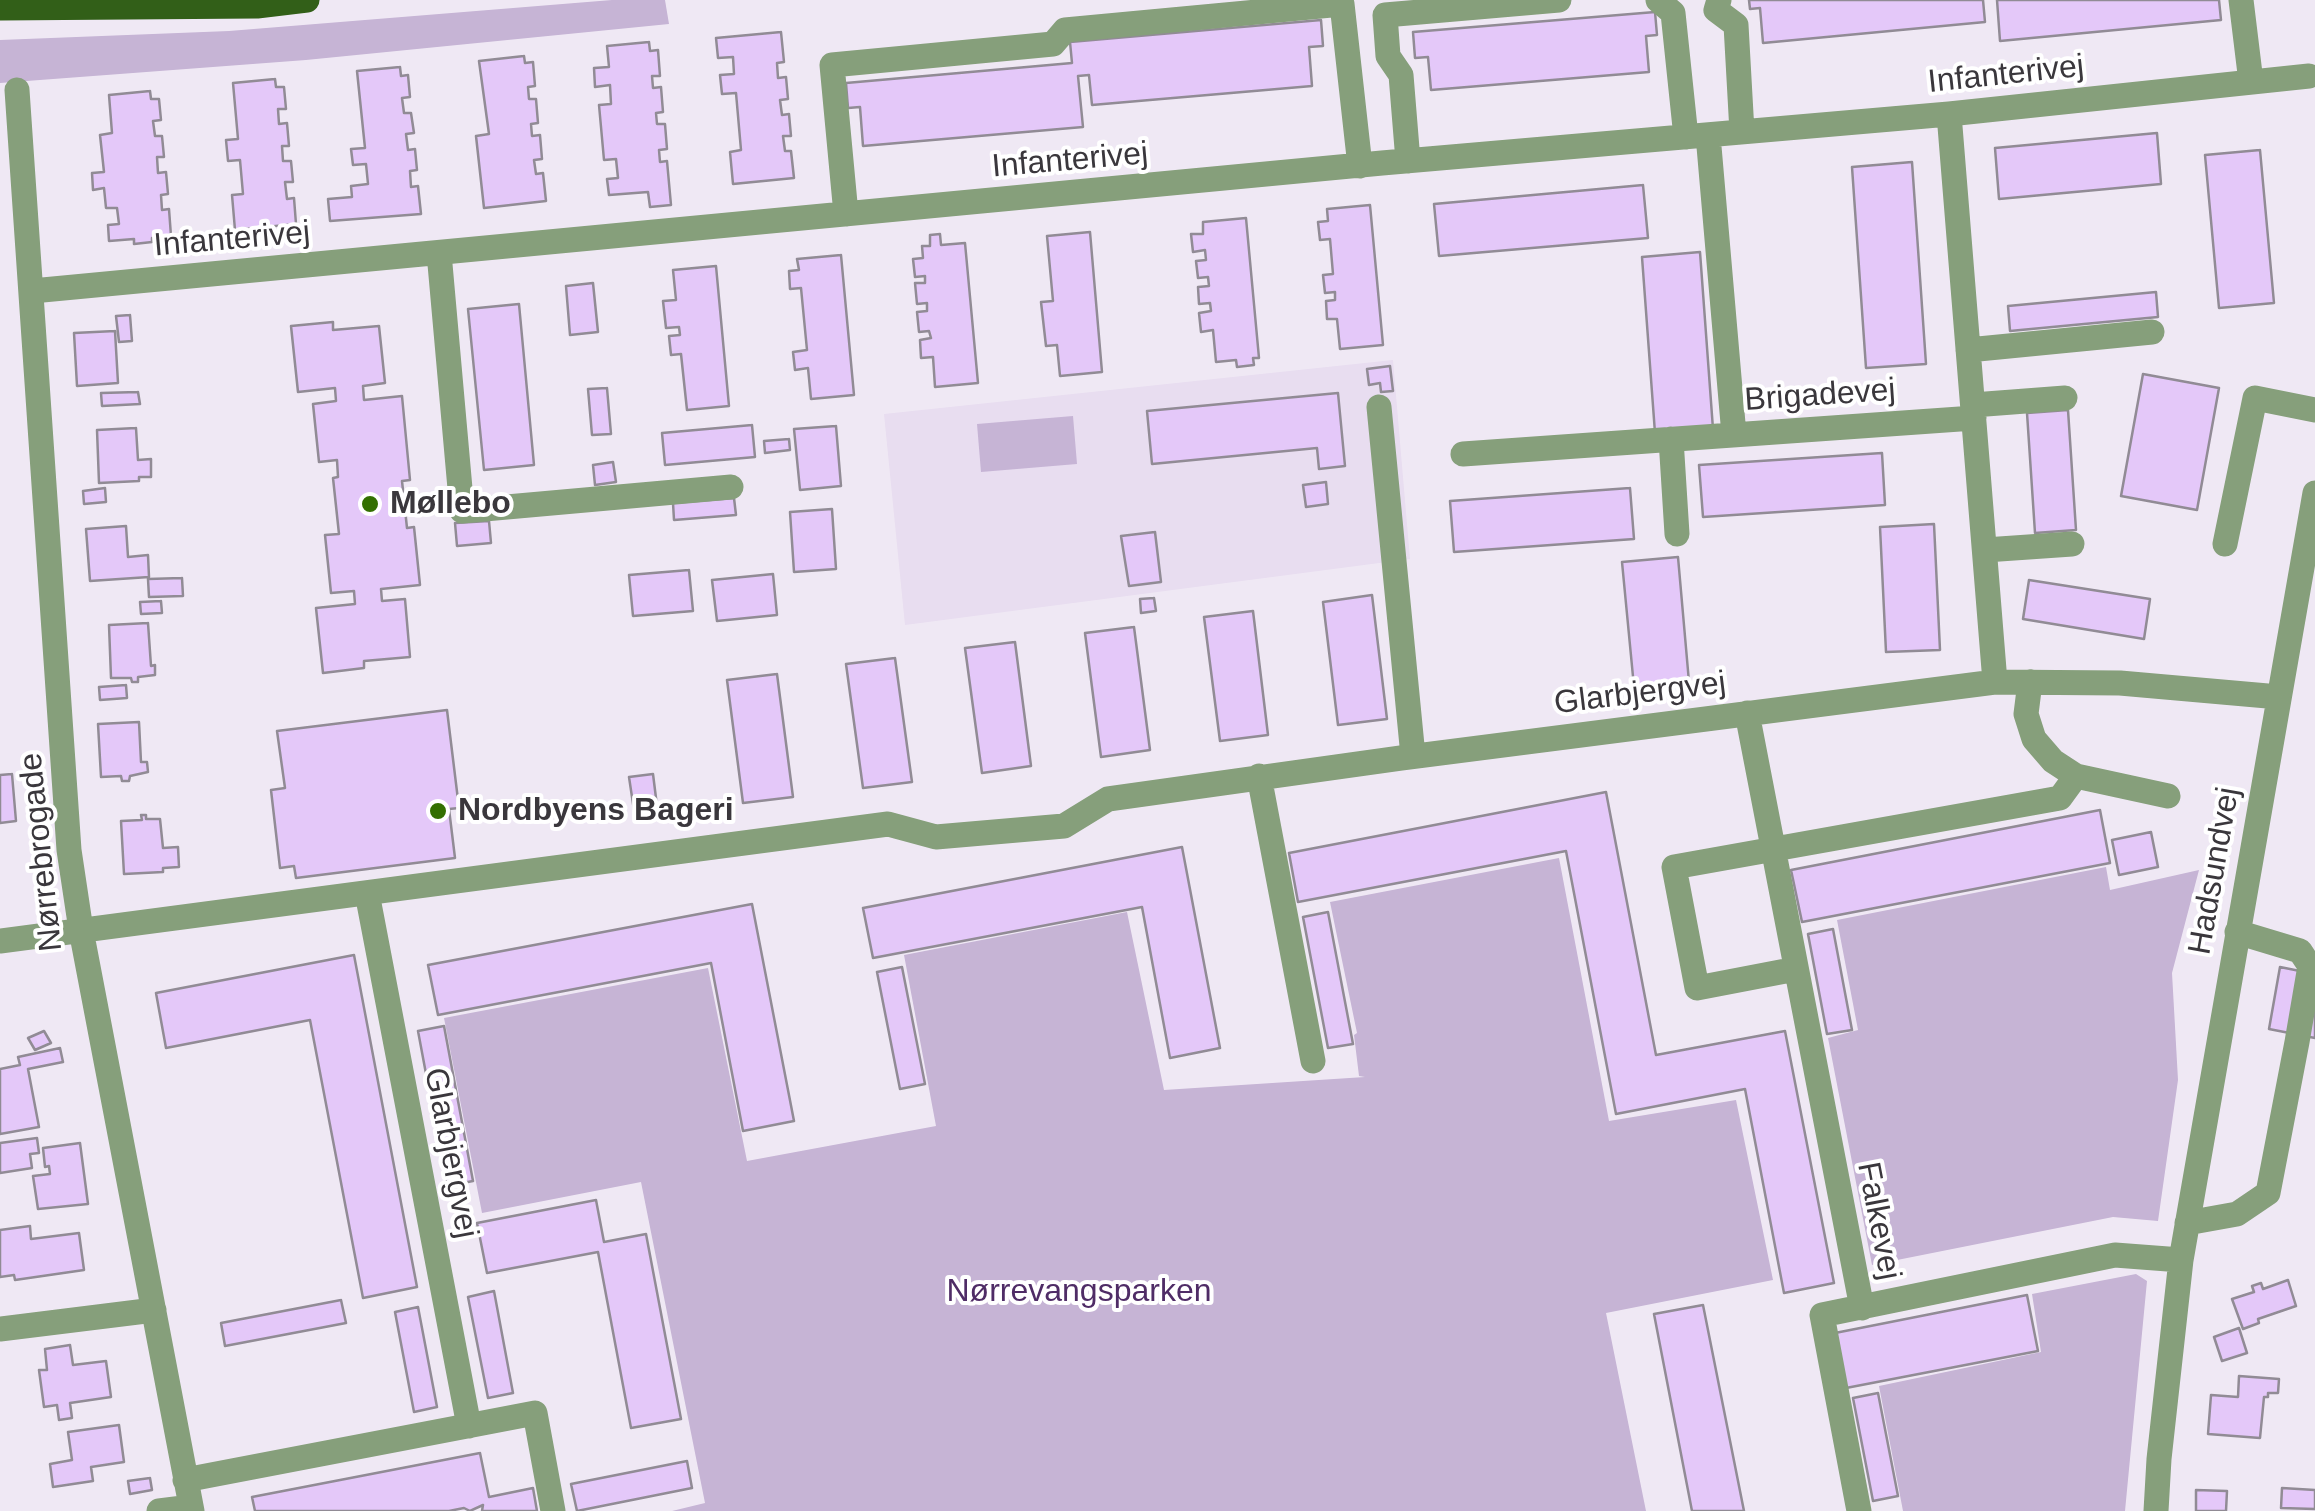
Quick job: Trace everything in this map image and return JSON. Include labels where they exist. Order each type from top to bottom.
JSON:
[{"type":"main road","points":[[0,8],[257,6],[307,0]]},
{"type":"street","points":[[1408,161],[1401,74],[1388,56],[1385,16],[1559,0]]},
{"type":"street","points":[[1658,0],[1673,12],[1697,136],[1734,435]]},
{"type":"street","points":[[1719,0],[1716,10],[1736,25],[1742,132]]},
{"type":"street","points":[[2240,0],[2251,82]]},
{"type":"street","points":[[846,214],[832,65],[1053,44],[1065,30],[1342,4],[1360,166]]},
{"type":"street","name":"Infanterivej","points":[[32,291],[1949,114],[2309,76]]},
{"type":"street","name":"Nørrebrogade","points":[[17,90],[69,850],[191,1509],[159,1511]]},
{"type":"street","points":[[1949,114],[1995,682]]},
{"type":"street","points":[[438,253],[462,511],[731,487]]},
{"type":"street","points":[[1968,350],[2152,332]]},
{"type":"street","name":"Brigadevej","points":[[1463,454],[1734,435],[2065,398]]},
{"type":"street","points":[[2225,544],[2255,398],[2315,410]]},
{"type":"street","points":[[1379,407],[1413,756]]},
{"type":"street","points":[[1671,439],[1677,534]]},
{"type":"street","name":"Hadsundvej","points":[[2156,1511],[2180,1260],[2315,494]]},
{"type":"street","points":[[1984,550],[2072,544]]},
{"type":"street","name":"Glarbjergvej","points":[[0,941],[888,824],[936,837],[1064,826],[1108,799],[1259,776],[1995,682],[2120,683],[2279,697]]},
{"type":"street","points":[[2030,682],[2026,714],[2034,739],[2053,760],[2076,776],[2168,796]]},
{"type":"street","name":"Falkevej","points":[[1747,713],[1862,1308],[1822,1315],[1859,1511]]},
{"type":"street","points":[[1259,776],[1312,1060]]},
{"type":"street","points":[[1796,969],[1698,988],[1674,867],[2060,798],[2076,776]]},
{"type":"street","name":"Glarbjergvej","points":[[367,893],[469,1426]]},
{"type":"street","points":[[2186,1224],[2237,1214],[2268,1193],[2297,1042],[2310,966],[2300,950],[2238,932]]},
{"type":"street","points":[[1862,1308],[2115,1255],[2180,1260]]},
{"type":"street","points":[[0,1330],[154,1310]]},
{"type":"street","points":[[185,1480],[535,1413],[553,1511]]},
{"type":"shaded area","points":[[1393,360],[1410,559],[905,625],[884,414]]},
{"type":"green space","points":[[612,0],[665,0],[669,24],[306,60],[0,83],[0,40],[229,31]]},
{"type":"green space","points":[[1073,416],[1077,464],[981,472],[977,424]]},
{"type":"green space","name":"Nørrevangsparken","points":[[1559,858],[1609,1121],[1736,1100],[1773,1280],[1606,1313],[1646,1511],[672,1511],[705,1503],[641,1182],[482,1213],[444,1018],[708,968],[747,1161],[936,1126],[904,955],[1127,912],[1164,1090],[1365,1077],[1359,1076],[1354,1035],[1357,1033],[1330,902]]},
{"type":"green space","points":[[2106,867],[2110,890],[2199,870],[2172,973],[2178,1080],[2158,1221],[2113,1217],[1872,1265],[1828,1038],[1858,1030],[1837,920]]},
{"type":"green space","points":[[2136,1274],[2147,1281],[2125,1511],[1903,1511],[1879,1386],[2041,1352],[2032,1294]]},
{"type":"building","points":[[1749,0],[1983,0],[1985,22],[1763,43],[1760,8],[1750,9]]},
{"type":"building","points":[[1997,0],[2219,0],[2221,20],[2000,41]]},
{"type":"building","points":[[1655,12],[1657,35],[1646,36],[1649,72],[1431,90],[1428,57],[1415,58],[1413,32]]},
{"type":"building","points":[[1321,20],[1323,46],[1309,47],[1312,86],[1092,105],[1089,75],[1078,76],[1083,127],[863,146],[860,107],[848,108],[846,83],[1072,63],[1070,42]]},
{"type":"building","points":[[781,32],[784,62],[777,63],[778,78],[786,77],[788,99],[780,100],[782,115],[789,114],[791,136],[783,136],[785,151],[791,151],[794,178],[733,184],[730,152],[741,150],[736,93],[722,94],[720,75],[734,74],[733,57],[718,58],[716,38]]},
{"type":"building","points":[[649,42],[650,51],[658,50],[660,76],[652,76],[653,88],[661,87],[663,112],[656,113],[657,124],[665,124],[667,149],[659,150],[660,162],[667,161],[671,205],[650,207],[648,192],[609,195],[607,179],[618,178],[616,159],[604,160],[599,105],[611,104],[610,85],[595,87],[594,68],[609,67],[607,46]]},
{"type":"building","points":[[524,56],[525,63],[533,62],[535,86],[528,87],[529,99],[536,99],[538,123],[531,124],[532,136],[540,135],[542,159],[534,160],[536,174],[543,173],[546,201],[484,208],[476,136],[489,134],[479,61]]},
{"type":"building","points":[[400,67],[401,76],[408,75],[410,97],[402,98],[404,113],[411,113],[414,133],[406,134],[408,150],[415,149],[417,170],[410,171],[411,187],[418,186],[421,214],[330,221],[328,199],[352,197],[351,186],[368,184],[366,164],[353,165],[351,149],[365,148],[357,71]]},
{"type":"building","points":[[275,79],[276,87],[284,87],[286,109],[278,109],[279,124],[287,123],[289,146],[282,146],[283,161],[291,161],[293,182],[285,182],[287,199],[294,198],[296,224],[235,230],[232,195],[243,194],[240,160],[228,161],[226,140],[238,139],[233,83]]},
{"type":"building","points":[[150,91],[151,99],[159,99],[161,120],[153,121],[155,136],[162,136],[164,157],[157,157],[158,173],[166,172],[168,194],[161,195],[162,210],[169,209],[171,236],[134,244],[134,239],[109,241],[108,225],[119,224],[117,208],[106,208],[104,188],[93,190],[92,173],[104,172],[100,135],[112,133],[109,95]]},
{"type":"building","points":[[2157,133],[2161,184],[1999,199],[1995,148]]},
{"type":"building","points":[[2260,150],[2274,303],[2219,308],[2205,155]]},
{"type":"building","points":[[1912,162],[1926,364],[1866,368],[1852,167]]},
{"type":"building","points":[[1643,185],[1648,238],[1439,256],[1434,204]]},
{"type":"building","points":[[1370,205],[1383,345],[1340,349],[1337,319],[1327,319],[1326,301],[1335,300],[1335,292],[1325,293],[1323,275],[1333,274],[1330,239],[1320,240],[1318,222],[1328,221],[1327,209]]},
{"type":"building","points":[[1246,218],[1259,358],[1253,358],[1254,365],[1237,367],[1236,360],[1216,362],[1213,330],[1201,332],[1199,313],[1211,311],[1210,303],[1199,304],[1198,287],[1209,286],[1208,277],[1198,278],[1196,261],[1206,260],[1205,250],[1193,252],[1191,234],[1203,234],[1203,222]]},
{"type":"building","points":[[1090,232],[1102,372],[1060,376],[1057,345],[1046,346],[1041,302],[1053,301],[1047,236]]},
{"type":"building","points":[[940,234],[941,245],[965,243],[978,383],[935,387],[933,357],[921,358],[920,340],[931,338],[929,331],[919,332],[917,312],[927,311],[927,303],[917,304],[915,283],[925,283],[925,276],[915,277],[913,259],[923,258],[922,246],[930,246],[930,235]]},
{"type":"building","points":[[1700,252],[1713,429],[1655,433],[1642,257]]},
{"type":"building","points":[[841,255],[854,395],[811,399],[808,368],[795,370],[793,352],[807,350],[801,288],[790,289],[789,271],[799,270],[797,259]]},
{"type":"building","points":[[716,266],[729,406],[687,410],[681,354],[671,355],[669,336],[680,335],[679,327],[666,328],[663,301],[676,300],[673,270]]},
{"type":"building","points":[[593,283],[598,332],[570,335],[566,286]]},
{"type":"building","points":[[2156,292],[2158,317],[2010,331],[2008,306]]},
{"type":"building","points":[[519,304],[534,465],[484,470],[468,309]]},
{"type":"building","points":[[130,315],[132,341],[119,342],[116,316]]},
{"type":"building","name":"Møllebo","points":[[333,322],[333,330],[379,326],[385,383],[363,386],[364,400],[402,396],[410,480],[402,481],[407,528],[414,527],[420,585],[381,589],[382,601],[405,599],[410,657],[364,661],[364,668],[323,673],[316,608],[355,604],[354,591],[331,593],[325,535],[339,534],[333,478],[338,477],[337,460],[319,462],[313,404],[336,401],[335,388],[298,392],[291,326]]},
{"type":"building","points":[[115,331],[118,383],[77,386],[74,333]]},
{"type":"building","points":[[1390,366],[1393,391],[1381,392],[1380,383],[1369,385],[1367,369]]},
{"type":"building","points":[[2143,374],[2219,388],[2197,510],[2121,496]]},
{"type":"building","points":[[607,388],[611,434],[592,435],[588,389]]},
{"type":"building","points":[[138,392],[140,404],[102,406],[101,393]]},
{"type":"building","points":[[1338,393],[1345,466],[1319,469],[1317,448],[1152,464],[1147,411]]},
{"type":"building","points":[[2068,410],[2076,530],[2035,533],[2027,413]]},
{"type":"building","points":[[752,425],[755,457],[665,465],[662,433]]},
{"type":"building","points":[[836,426],[841,486],[800,490],[794,429]]},
{"type":"building","points":[[136,428],[138,460],[151,459],[151,477],[99,483],[97,430]]},
{"type":"building","points":[[789,439],[790,450],[765,453],[764,441]]},
{"type":"building","points":[[1882,453],[1885,505],[1703,517],[1699,465]]},
{"type":"building","points":[[613,462],[616,482],[595,485],[593,465]]},
{"type":"building","points":[[1326,482],[1328,504],[1306,507],[1303,485]]},
{"type":"building","points":[[105,488],[106,502],[84,504],[83,491]]},
{"type":"building","points":[[1630,488],[1634,539],[1454,552],[1450,501]]},
{"type":"building","points":[[734,498],[736,515],[674,520],[673,503]]},
{"type":"building","points":[[832,509],[836,569],[794,572],[790,512]]},
{"type":"building","points":[[489,521],[491,543],[457,546],[455,523]]},
{"type":"building","points":[[1934,524],[1940,650],[1886,652],[1880,527]]},
{"type":"building","points":[[126,526],[128,557],[148,555],[149,577],[90,581],[86,529]]},
{"type":"building","points":[[1155,532],[1161,582],[1129,586],[1121,536]]},
{"type":"building","points":[[1678,557],[1689,682],[1634,687],[1622,562]]},
{"type":"building","points":[[689,570],[693,611],[633,616],[629,575]]},
{"type":"building","points":[[773,574],[777,615],[717,621],[712,580]]},
{"type":"building","points":[[182,578],[183,596],[149,597],[148,579]]},
{"type":"building","points":[[2029,580],[2150,599],[2144,639],[2023,619]]},
{"type":"building","points":[[1372,595],[1387,719],[1338,725],[1323,602]]},
{"type":"building","points":[[1154,598],[1156,611],[1141,613],[1140,599]]},
{"type":"building","points":[[161,601],[162,613],[141,614],[140,602]]},
{"type":"building","points":[[1253,611],[1268,735],[1220,741],[1204,617]]},
{"type":"building","points":[[148,623],[155,675],[138,677],[138,682],[111,678],[109,625]]},
{"type":"building","points":[[1134,627],[1150,750],[1101,757],[1085,633]]},
{"type":"building","points":[[1015,642],[1031,766],[982,773],[965,648]]},
{"type":"building","points":[[895,658],[912,782],[863,788],[846,664]]},
{"type":"building","points":[[777,674],[793,797],[743,803],[727,680]]},
{"type":"building","points":[[126,685],[127,698],[100,700],[99,687]]},
{"type":"building","points":[[447,710],[459,808],[449,809],[455,858],[296,878],[294,866],[280,868],[271,790],[285,788],[277,731]]},
{"type":"building","points":[[139,722],[141,762],[147,762],[148,772],[130,776],[129,781],[122,781],[121,776],[101,777],[98,724]]},
{"type":"building","points":[[12,774],[16,821],[0,823],[0,775]]},
{"type":"building","points":[[653,774],[658,814],[635,817],[629,777]]},
{"type":"building","points":[[1606,792],[1656,1055],[1785,1031],[1834,1283],[1784,1293],[1745,1089],[1616,1114],[1566,851],[1298,902],[1289,853]]},
{"type":"building","points":[[2100,810],[2110,863],[1802,922],[1791,870]]},
{"type":"building","points":[[141,815],[160,819],[163,848],[178,847],[179,867],[124,874],[121,821],[142,820]]},
{"type":"building","points":[[2151,832],[2158,867],[2119,875],[2112,840]]},
{"type":"building","points":[[1182,847],[1220,1048],[1170,1058],[1142,907],[873,958],[863,908]]},
{"type":"building","points":[[752,904],[794,1121],[743,1131],[711,963],[438,1015],[428,965]]},
{"type":"building","points":[[1328,912],[1353,1044],[1328,1048],[1303,917]]},
{"type":"building","points":[[1833,929],[1852,1030],[1827,1034],[1808,934]]},
{"type":"building","points":[[354,955],[417,1287],[363,1298],[310,1020],[166,1048],[156,993]]},
{"type":"building","points":[[902,967],[925,1084],[900,1089],[877,972]]},
{"type":"building","points":[[2280,967],[2315,974],[2315,1038],[2269,1029]]},
{"type":"building","points":[[444,1026],[473,1181],[447,1186],[418,1031]]},
{"type":"building","points":[[44,1031],[51,1043],[35,1050],[28,1038]]},
{"type":"building","points":[[60,1048],[63,1062],[28,1069],[39,1127],[0,1134],[0,1069],[20,1065],[18,1057]]},
{"type":"building","points":[[37,1138],[39,1153],[30,1154],[32,1168],[0,1173],[0,1143]]},
{"type":"building","points":[[80,1143],[88,1204],[38,1209],[33,1176],[50,1174],[49,1166],[45,1167],[43,1148]]},
{"type":"building","points":[[596,1200],[604,1242],[646,1234],[681,1419],[631,1428],[598,1252],[487,1273],[477,1223]]},
{"type":"building","points":[[30,1226],[31,1239],[79,1233],[84,1270],[15,1280],[14,1275],[0,1277],[0,1230]]},
{"type":"building","points":[[2288,1280],[2296,1306],[2258,1319],[2259,1323],[2243,1329],[2232,1299],[2254,1292],[2252,1286],[2261,1283],[2263,1289]]},
{"type":"building","points":[[494,1291],[513,1393],[488,1398],[468,1297]]},
{"type":"building","points":[[2027,1295],[2038,1351],[1846,1388],[1835,1333]]},
{"type":"building","points":[[341,1300],[346,1323],[225,1346],[221,1323]]},
{"type":"building","points":[[1703,1305],[1744,1511],[1692,1511],[1654,1314]]},
{"type":"building","points":[[418,1307],[437,1407],[414,1412],[395,1312]]},
{"type":"building","points":[[2239,1328],[2247,1353],[2222,1361],[2214,1337]]},
{"type":"building","points":[[70,1345],[73,1365],[106,1361],[111,1397],[70,1403],[72,1418],[59,1420],[57,1405],[44,1407],[39,1370],[47,1370],[45,1349]]},
{"type":"building","points":[[2239,1376],[2279,1379],[2278,1393],[2264,1397],[2260,1438],[2208,1434],[2211,1395],[2238,1397]]},
{"type":"building","points":[[1878,1393],[1898,1496],[1873,1501],[1853,1398]]},
{"type":"building","points":[[119,1425],[124,1462],[91,1467],[93,1481],[53,1487],[50,1464],[72,1460],[68,1432]]},
{"type":"building","points":[[480,1453],[489,1497],[533,1488],[537,1511],[482,1511],[483,1505],[470,1511],[255,1511],[252,1497]]},
{"type":"building","points":[[687,1461],[692,1488],[577,1511],[571,1484]]},
{"type":"building","points":[[150,1478],[152,1490],[130,1494],[128,1481]]},
{"type":"building","points":[[2282,1488],[2315,1490],[2315,1509],[2281,1508]]},
{"type":"building","points":[[2196,1490],[2227,1491],[2226,1511],[2196,1511]]},
{"type":"place","name":"Møllebo","points":[[370,504]]},
{"type":"place","name":"Nordbyens Bageri","points":[[438,811]]}]
